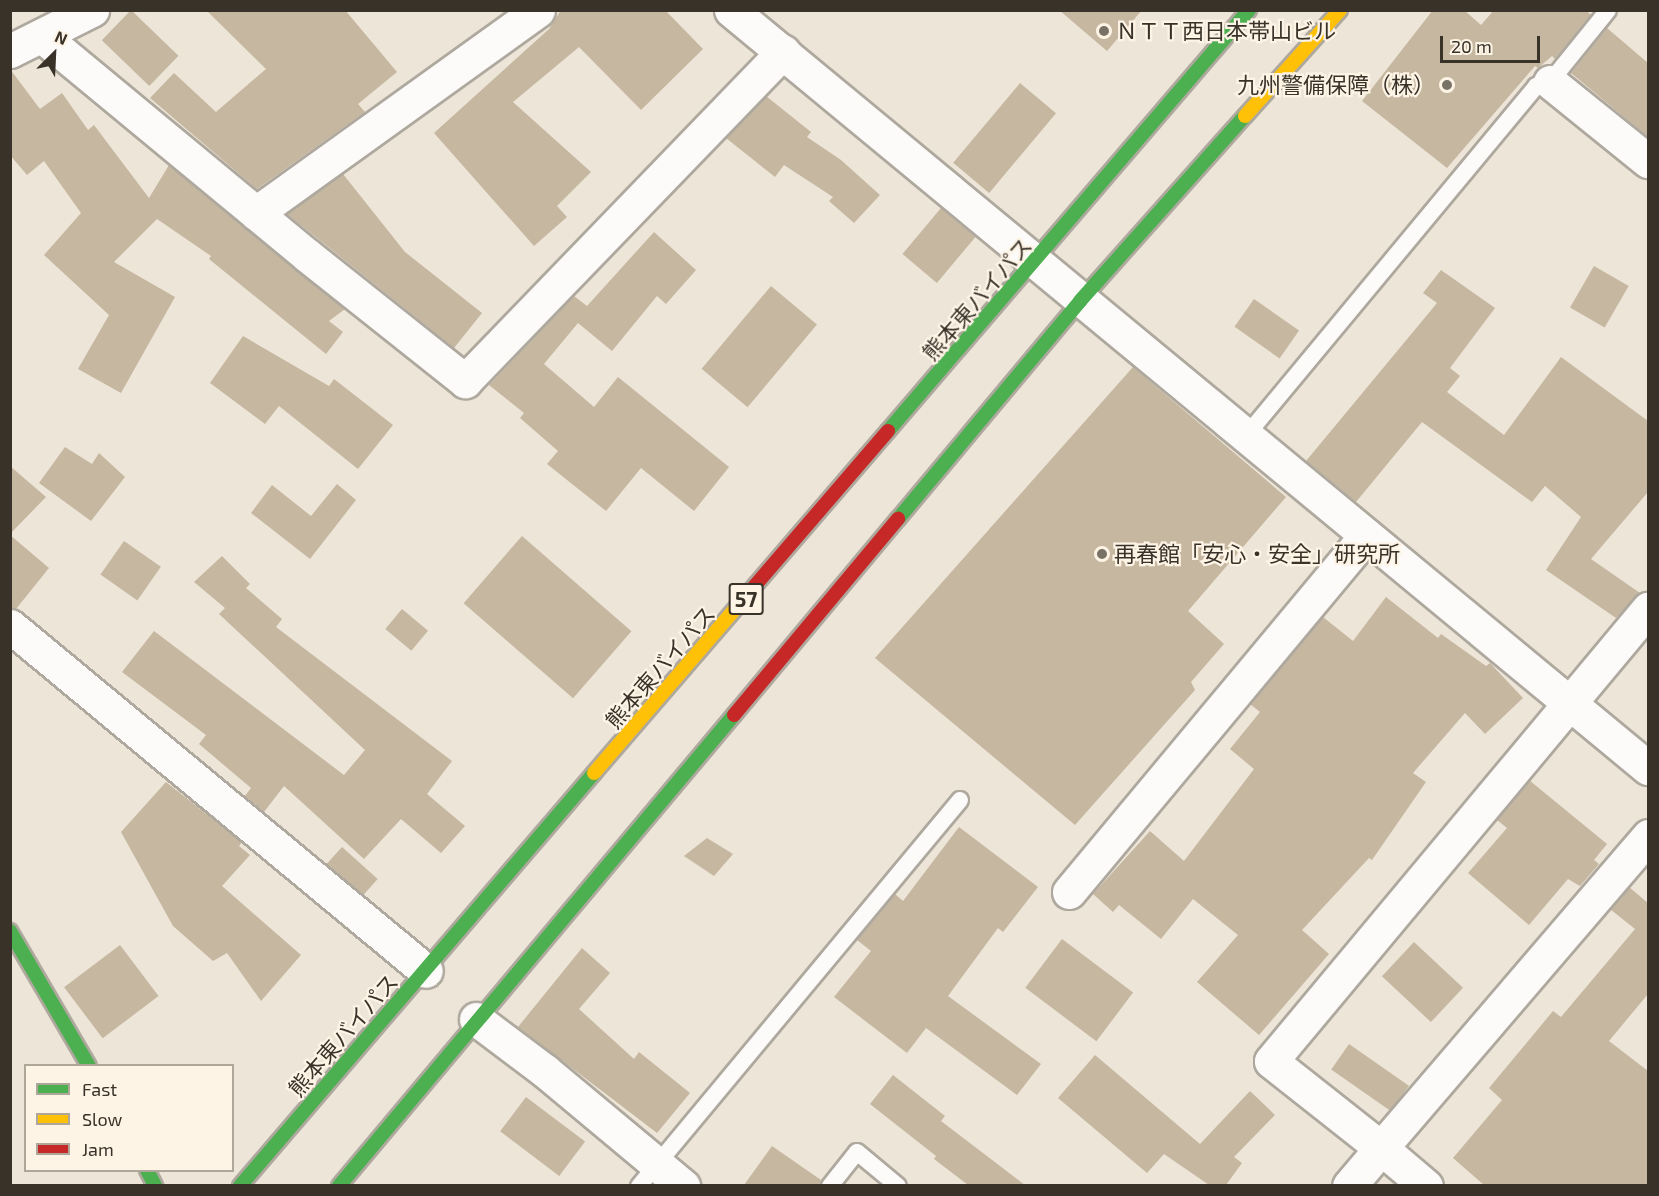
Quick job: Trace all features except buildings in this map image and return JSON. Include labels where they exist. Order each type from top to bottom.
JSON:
[{"type":"main road","name":"熊本東バイパス","points":[[240,1185],[1036,263],[1249,10]]},
{"type":"main road","points":[[339,1185],[1080,301],[1340,10]]},
{"type":"main road","points":[[10,931],[88,1064]]},
{"type":"street","points":[[10,51],[92,10]]},
{"type":"street","points":[[256,213],[538,10]]},
{"type":"street","points":[[731,10],[1080,301],[1648,768]]},
{"type":"street","points":[[42,36],[256,213],[465,381],[783,52]]},
{"type":"street","points":[[1550,82],[1648,161]]},
{"type":"street","points":[[1069,892],[1366,536]]},
{"type":"street","points":[[1426,1185],[1271,1061],[1648,609]]},
{"type":"street","points":[[10,626],[426,971]]},
{"type":"street","points":[[1349,1185],[1648,836]]},
{"type":"street","points":[[476,1019],[648,1175],[683,1185]]},
{"type":"lane","points":[[1245,437],[1536,86],[1550,82],[1608,10]]},
{"type":"lane","points":[[648,1175],[960,800]]},
{"type":"lane","points":[[830,1185],[857,1152],[898,1185]]},
{"type":"traffic: fast","points":[[888,431],[1249,10]]},
{"type":"traffic: fast","points":[[898,519],[1080,301],[1245,116]]},
{"type":"traffic: fast","points":[[339,1186],[734,715]]},
{"type":"traffic: fast","points":[[240,1186],[594,773]]},
{"type":"traffic: fast","points":[[10,931],[88,1064]]},
{"type":"traffic: fast","points":[[148,1172],[155,1186]]},
{"type":"traffic: slow","points":[[1245,116],[1340,10]]},
{"type":"traffic: slow","points":[[594,773],[740,603]]},
{"type":"traffic: jam","points":[[740,603],[888,431]]},
{"type":"traffic: jam","points":[[734,715],[898,519]]},
{"type":"place","name":"ＮＴＴ西日本帯山ビル","points":[[1104,31]]},
{"type":"place","name":"九州警備保障（株）","points":[[1447,85]]},
{"type":"place","name":"再春館「安心・安全」研究所","points":[[1102,554]]}]
